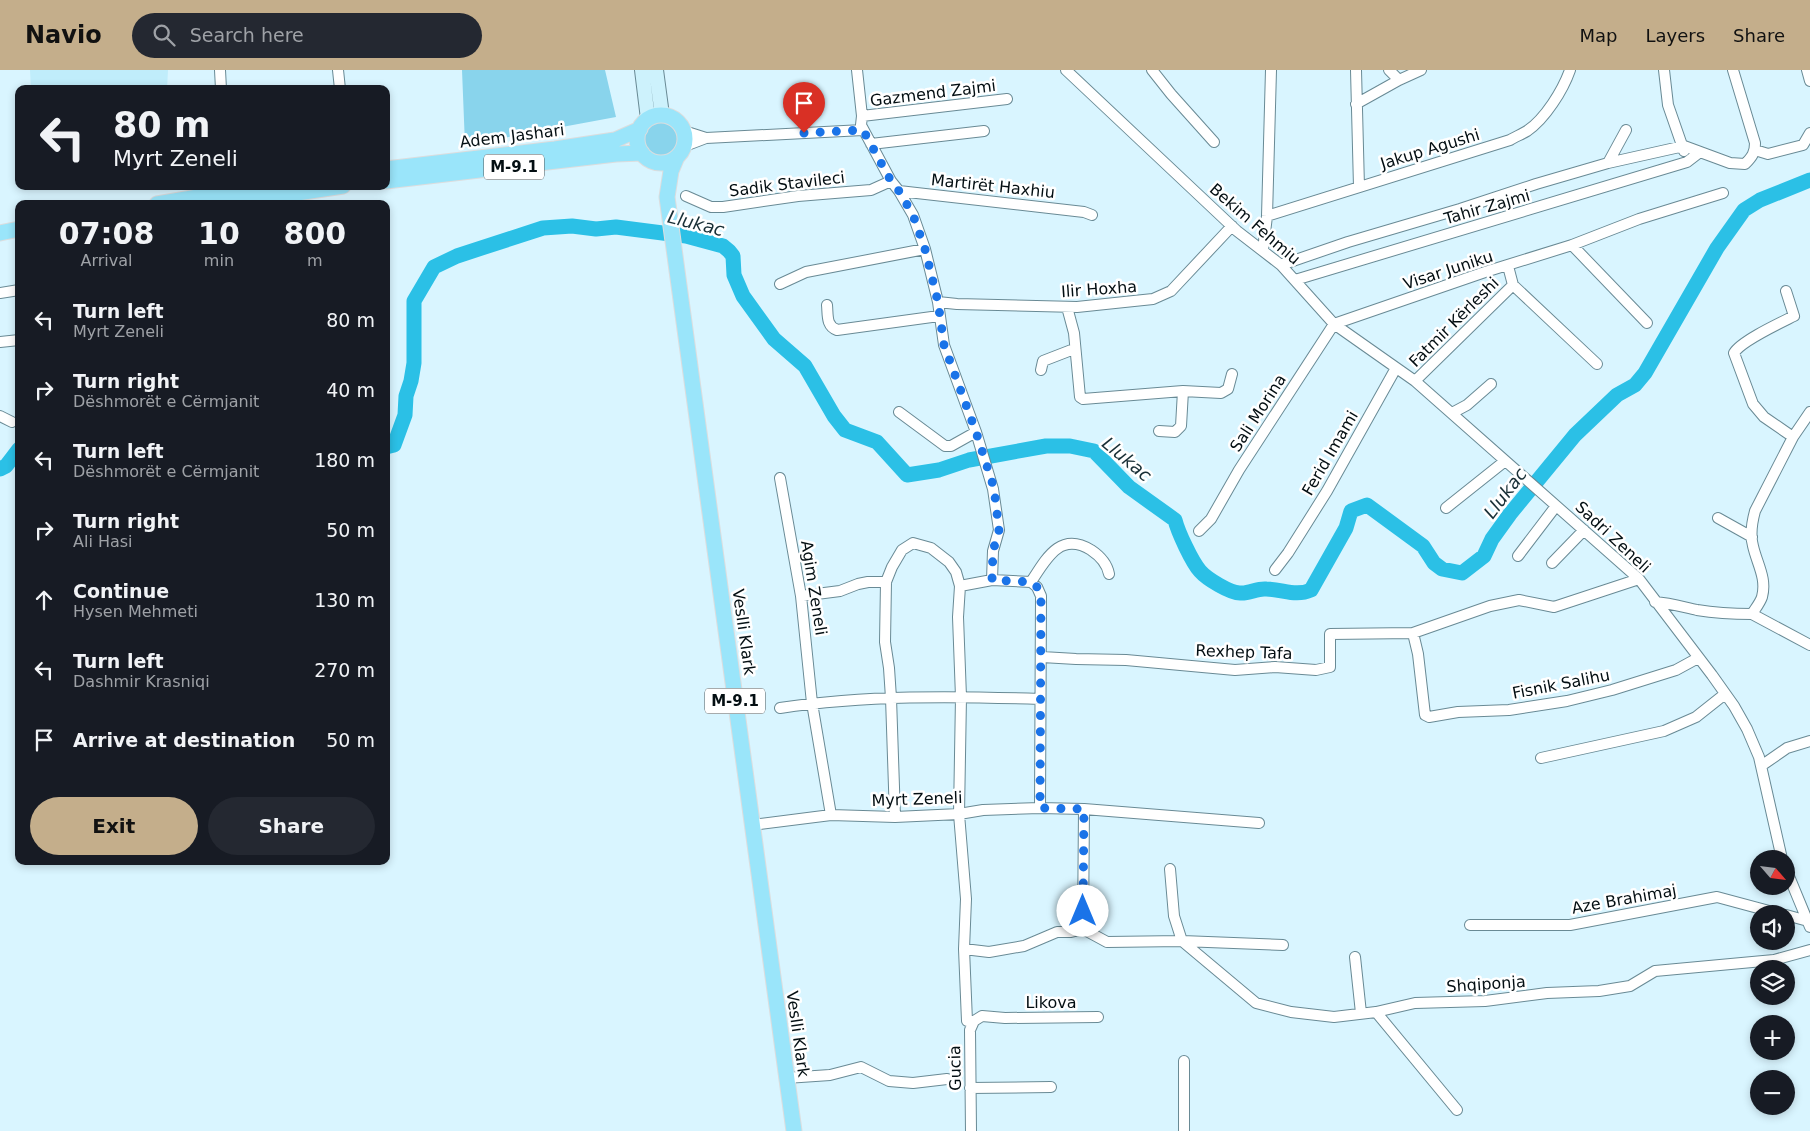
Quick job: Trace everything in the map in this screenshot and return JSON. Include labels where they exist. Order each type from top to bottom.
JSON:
[{"type":"main road","points":[[650,121],[675,120],[682,145]]},
{"type":"main road","name":"M-9.1","points":[[646,157],[638,142],[650,121]]},
{"type":"main road","name":"Adem Jashari","points":[[390,168],[615,140],[650,121]]},
{"type":"main road","name":"M-9.1","points":[[390,181],[616,154],[646,157],[663,163],[682,145]]},
{"type":"main road","name":"Veslli Klark","points":[[666,198],[669,179],[682,145]]},
{"type":"main road","name":"Veslli Klark","points":[[646,157],[666,198],[794,1131]]},
{"type":"main road","points":[[227,194],[244,190]]},
{"type":"main road","points":[[185,200],[227,194],[285,190]]},
{"type":"main road","points":[[0,233],[15,231]]},
{"type":"main road","points":[[0,243],[15,241]]},
{"type":"street","points":[[220,70],[221,85]]},
{"type":"street","points":[[338,70],[340,85]]},
{"type":"street","points":[[642,70],[650,121]]},
{"type":"street","points":[[650,121],[656,70]]},
{"type":"street","points":[[857,70],[862,116],[861,125],[891,181],[913,215],[925,249],[938,302],[944,345],[978,437],[994,488],[999,530],[993,551],[992,580]]},
{"type":"street","name":"Bekim Fehmiu","points":[[1066,70],[1232,226],[1281,265],[1334,324],[1415,381],[1504,461]]},
{"type":"street","points":[[1152,70],[1214,142]]},
{"type":"street","points":[[1263,250],[1267,216],[1271,70]]},
{"type":"street","points":[[1356,70],[1360,187]]},
{"type":"street","points":[[1388,70],[1399,80]]},
{"type":"street","points":[[1356,104],[1421,70]]},
{"type":"street","name":"Jakup Agushi","points":[[1267,216],[1510,140],[1528,130],[1552,105],[1567,80],[1570,70]]},
{"type":"street","points":[[1664,70],[1668,104],[1684,146],[1687,162]]},
{"type":"street","points":[[1684,146],[1730,163],[1745,164],[1751,157],[1755,150],[1755,143],[1733,70]]},
{"type":"street","points":[[1806,70],[1810,81]]},
{"type":"street","name":"Gazmend Zajmi","points":[[862,116],[1007,99]]},
{"type":"street","points":[[682,145],[706,138],[863,130]]},
{"type":"street","points":[[1608,163],[1626,130]]},
{"type":"street","points":[[872,144],[984,131]]},
{"type":"street","points":[[1755,150],[1768,154],[1803,145],[1810,133]]},
{"type":"street","name":"Tahir Zajmi","points":[[1281,265],[1390,228],[1460,209],[1536,184],[1608,163],[1684,146]]},
{"type":"street","name":"Tahir Zajmi","points":[[1295,280],[1687,162],[1700,152]]},
{"type":"street","name":"Sadik Stavileci","points":[[686,196],[711,207],[722,207],[798,196],[871,190],[891,181]]},
{"type":"street","name":"Martirët Haxhiu","points":[[899,191],[1088,213]]},
{"type":"street","name":"Visar Juniku","points":[[1334,324],[1485,272],[1572,245],[1639,219],[1723,193]]},
{"type":"street","name":"Ilir Hoxha","points":[[938,302],[1067,307],[1153,299],[1171,291],[1232,226]]},
{"type":"street","points":[[1572,245],[1647,323]]},
{"type":"street","points":[[780,284],[806,272],[925,249]]},
{"type":"street","name":"Fatmir Kërleshi","points":[[1508,266],[1513,285],[1597,364]]},
{"type":"street","name":"Fatmir Kërleshi","points":[[1415,381],[1513,285]]},
{"type":"street","points":[[0,293],[15,291]]},
{"type":"street","points":[[1786,291],[1794,316],[1750,340],[1735,350],[1734,353],[1754,404],[1764,417],[1793,437]]},
{"type":"street","points":[[827,305],[828,322],[833,329],[837,330],[939,316]]},
{"type":"street","points":[[1067,307],[1074,333],[1079,395],[1083,399],[1183,392],[1221,393],[1228,389],[1232,374]]},
{"type":"street","name":"Sali Morina","points":[[1199,531],[1211,519],[1239,470],[1334,324]]},
{"type":"street","points":[[0,342],[15,340]]},
{"type":"street","points":[[1041,370],[1043,361],[1074,349]]},
{"type":"street","name":"Ferid Imami","points":[[1275,570],[1288,554],[1327,491],[1396,368]]},
{"type":"street","points":[[1452,413],[1467,405],[1492,384]]},
{"type":"street","points":[[1159,431],[1175,432],[1182,426],[1183,392]]},
{"type":"street","points":[[899,412],[945,446],[951,446],[978,437]]},
{"type":"street","points":[[1752,614],[1762,598],[1763,575],[1753,547],[1752,520],[1793,437],[1810,412]]},
{"type":"street","points":[[0,416],[12,422]]},
{"type":"street","points":[[1446,508],[1504,461]]},
{"type":"street","name":"Sadri Zeneli","points":[[1504,461],[1639,580],[1725,694],[1747,729],[1759,757],[1780,850]]},
{"type":"street","name":"Agim Zeneli","points":[[780,478],[801,596],[812,703],[831,815]]},
{"type":"street","points":[[1518,556],[1556,506]]},
{"type":"street","points":[[1718,518],[1752,537]]},
{"type":"street","points":[[1552,563],[1584,530]]},
{"type":"street","points":[[895,817],[891,698],[885,642],[886,582],[902,550],[913,543],[931,548],[949,562],[956,572],[960,586],[958,617],[961,697],[959,814],[966,899],[964,949],[967,1021],[974,1020]]},
{"type":"street","points":[[1031,582],[1044,562],[1057,548],[1067,543],[1081,544],[1096,553],[1108,566],[1109,574]]},
{"type":"street","points":[[960,586],[992,580],[1031,582],[1037,587],[1041,596],[1040,808]]},
{"type":"street","name":"Rexhep Tafa","points":[[1042,657],[1126,660],[1235,670],[1274,667],[1316,670],[1330,667],[1330,634],[1412,633],[1490,606],[1519,600],[1554,607],[1639,580]]},
{"type":"street","points":[[801,596],[840,591],[868,582],[886,582]]},
{"type":"street","points":[[1655,602],[1672,603],[1695,610],[1752,614],[1810,645]]},
{"type":"street","name":"Fisnik Salihu","points":[[1412,633],[1418,654],[1425,715],[1429,717],[1458,712],[1509,710],[1567,701],[1612,690],[1676,670],[1698,658]]},
{"type":"street","points":[[1541,758],[1664,731],[1696,717],[1725,694]]},
{"type":"street","points":[[780,708],[812,703],[891,698],[1040,699]]},
{"type":"street","points":[[1760,766],[1787,748],[1810,741]]},
{"type":"street","name":"Myrt Zeneli","points":[[752,825],[831,815],[895,817],[959,814],[983,810],[1040,808],[1084,809],[1259,823]]},
{"type":"street","points":[[1083,929],[1084,809]]},
{"type":"street","points":[[1170,869],[1174,916],[1182,941]]},
{"type":"street","points":[[1795,891],[1809,924]]},
{"type":"street","name":"Aze Brahimaj","points":[[1470,925],[1570,925],[1718,897],[1750,906]]},
{"type":"street","points":[[1795,919],[1809,924]]},
{"type":"street","points":[[964,949],[989,952],[1024,946],[1057,932],[1071,932],[1083,929],[1107,942],[1182,941],[1283,945]]},
{"type":"street","name":"Shqiponja","points":[[1182,941],[1256,1003],[1291,1012],[1334,1017],[1376,1012],[1415,1003],[1485,1000],[1547,993],[1599,991],[1630,986],[1655,971],[1774,960],[1810,950]]},
{"type":"street","points":[[1355,957],[1361,1014]]},
{"type":"street","points":[[1376,1012],[1457,1110]]},
{"type":"street","name":"Likova","points":[[974,1020],[982,1016],[1005,1018],[1098,1017]]},
{"type":"street","name":"Gucia","points":[[971,1131],[970,1030],[974,1020]]},
{"type":"street","points":[[1184,1061],[1184,1131]]},
{"type":"street","points":[[786,1078],[830,1075],[861,1067],[889,1081],[913,1083],[947,1079]]},
{"type":"street","points":[[970,1088],[1051,1087]]},
{"type":"shaded area","points":[[30,70],[168,70],[167,85],[31,85]]},
{"type":"shaded area","points":[[462,70],[605,70],[616,117],[465,145]]},
{"type":"shaded area","points":[[662,122],[674,128],[680,140],[674,152],[662,158],[650,152],[644,140],[650,128]]},
{"type":"waterway","name":"Llukac","points":[[390,446],[394,445],[405,415],[406,396],[414,363],[414,301],[434,267],[457,256],[543,228],[572,226],[596,229],[616,227],[686,236],[723,246],[729,251],[733,256],[734,275],[743,296],[774,339],[805,366],[834,416],[845,430],[877,442],[907,475],[939,470],[969,460],[1046,446],[1070,446],[1094,451],[1129,487],[1175,520],[1186,547],[1200,571],[1219,585],[1240,593],[1263,589],[1294,593],[1311,590],[1346,528],[1351,511],[1367,505],[1423,546],[1434,563],[1442,569],[1462,573],[1484,556],[1492,539],[1510,514],[1575,435],[1617,395],[1635,385],[1645,373],[1717,248],[1744,210],[1760,200],[1810,180]]},
{"type":"waterway","name":"Llukac","points":[[0,469],[6,466],[15,454]]},
{"type":"route","points":[[804,133],[863,130],[891,181],[913,215],[925,249],[938,302],[944,345],[994,488],[999,530],[993,551],[992,580],[1031,582],[1037,587],[1041,596],[1040,808],[1084,809],[1083,911]]}]
